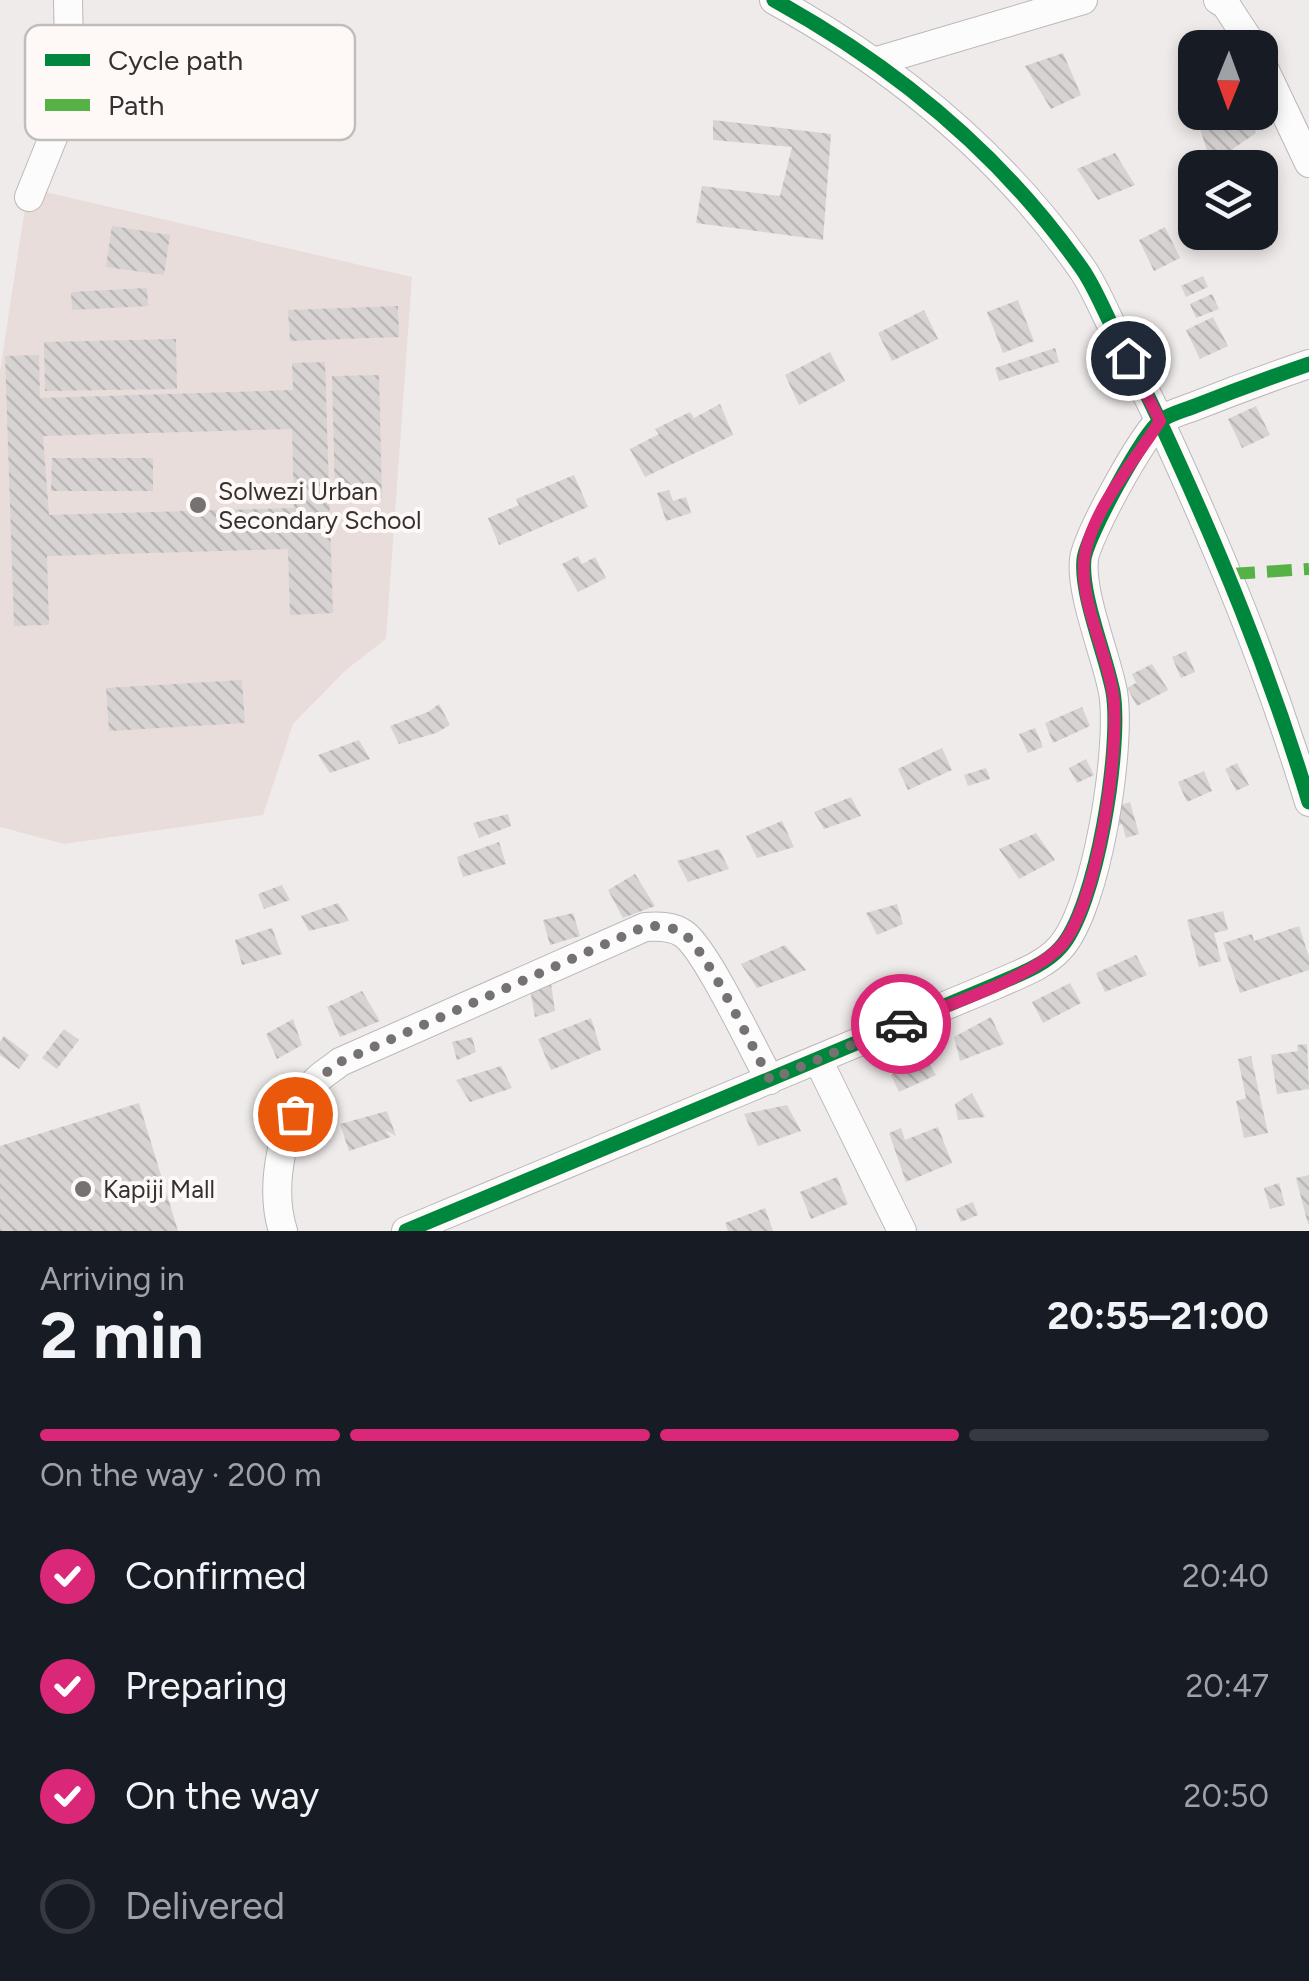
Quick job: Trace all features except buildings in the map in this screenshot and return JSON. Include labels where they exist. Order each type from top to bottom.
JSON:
[{"type":"street","points":[[68,0],[69,25]]},
{"type":"street","points":[[774,0],[830,30],[909,87],[978,146],[1072,255],[1160,421],[1244,609],[1284,718],[1309,802]]},
{"type":"street","points":[[874,62],[1083,0]]},
{"type":"street","points":[[1218,0],[1226,5],[1242,30]]},
{"type":"street","points":[[1278,98],[1309,163]]},
{"type":"street","points":[[29,197],[52,140]]},
{"type":"street","points":[[406,1231],[1034,967],[1060,949],[1089,893],[1114,736],[1114,697],[1085,585],[1084,560],[1102,511],[1160,421],[1309,364]]},
{"type":"street","points":[[283,1231],[277,1185],[283,1148],[295,1114],[313,1083],[340,1062],[646,926],[666,926],[684,934],[700,953],[770,1080]]},
{"type":"street","points":[[818,1060],[902,1231]]},
{"type":"shaded area","name":"Solwezi Urban Secondary School","points":[[28,188],[412,277],[386,639],[346,670],[293,724],[263,815],[64,844],[0,827],[0,371]]},
{"type":"marked path","points":[[1230,574],[1309,569]]},
{"type":"cycle path","points":[[774,0],[861,54],[942,116],[1016,186],[1084,272],[1154,409],[1222,562],[1277,704],[1309,802]]},
{"type":"cycle path","points":[[406,1231],[995,985],[1054,954],[1073,928],[1085,899],[1104,825],[1114,749],[1113,692],[1090,607],[1084,573],[1087,547],[1129,464],[1160,421],[1309,364]]},
{"type":"way so far","points":[[295,1114],[313,1083],[340,1062],[646,926],[666,926],[684,934],[700,953],[770,1080],[901,1024]]},
{"type":"place","name":"Solwezi Urban Secondary School","points":[[198,505]]},
{"type":"place","name":"Kapiji Mall","points":[[83,1189]]},
{"type":"route","points":[[901,1024],[1034,967],[1060,949],[1089,893],[1107,794],[1114,697],[1085,585],[1084,560],[1102,511],[1160,421],[1128,358]]}]
